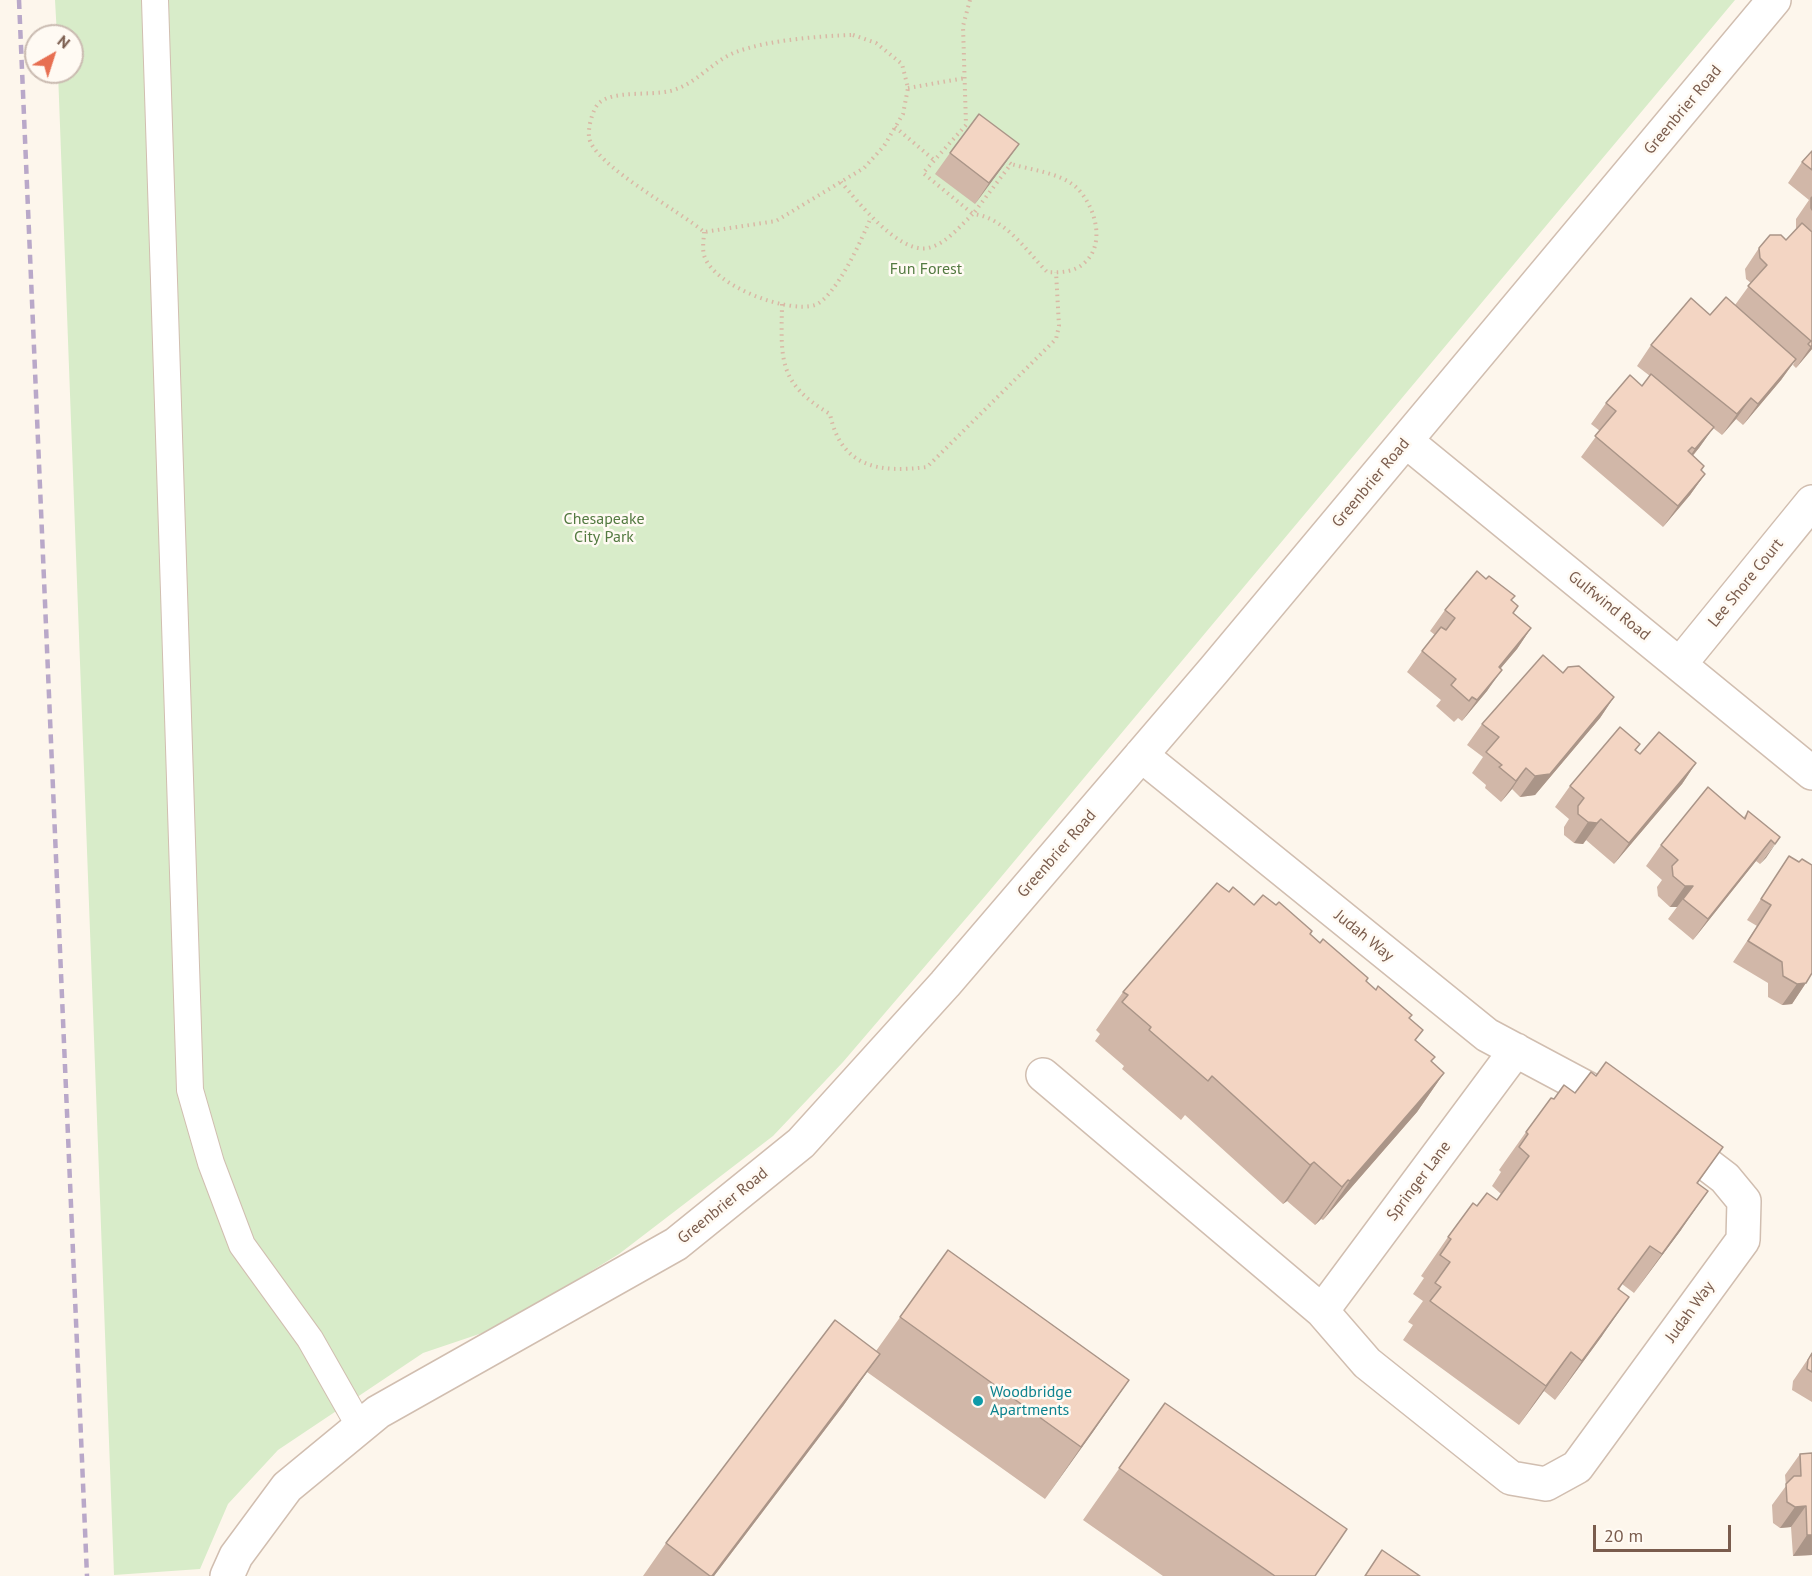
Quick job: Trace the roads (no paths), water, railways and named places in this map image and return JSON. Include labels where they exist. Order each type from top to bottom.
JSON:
[{"type":"street","name":"Greenbrier Road","points":[[227,1576],[236,1556],[286,1487],[378,1412],[676,1244],[801,1143],[953,975],[1141,755],[1774,0]]},
{"type":"street","name":"Gulfwind Road","points":[[1406,441],[1812,773]]},
{"type":"street","name":"Lee Shore Court","points":[[1680,664],[1812,502]]},
{"type":"street","name":"Judah Way","points":[[1043,1075],[1322,1311],[1367,1363],[1511,1478],[1546,1484],[1576,1467],[1743,1240],[1744,1201],[1725,1178],[1650,1122],[1487,1035],[1141,755]]},
{"type":"street","name":"Springer Lane","points":[[1322,1311],[1516,1050]]},
{"type":"lane","points":[[155,0],[190,1090],[211,1163],[242,1245],[310,1339],[360,1427]]},
{"type":"railway","points":[[19,0],[87,1576]]},
{"type":"place","name":"Woodbridge Apartments","points":[[978,1401]]},
{"type":"park label","name":"Fun Forest","points":[[926,269]]},
{"type":"park label","name":"Chesapeake City Park","points":[[604,528]]}]
